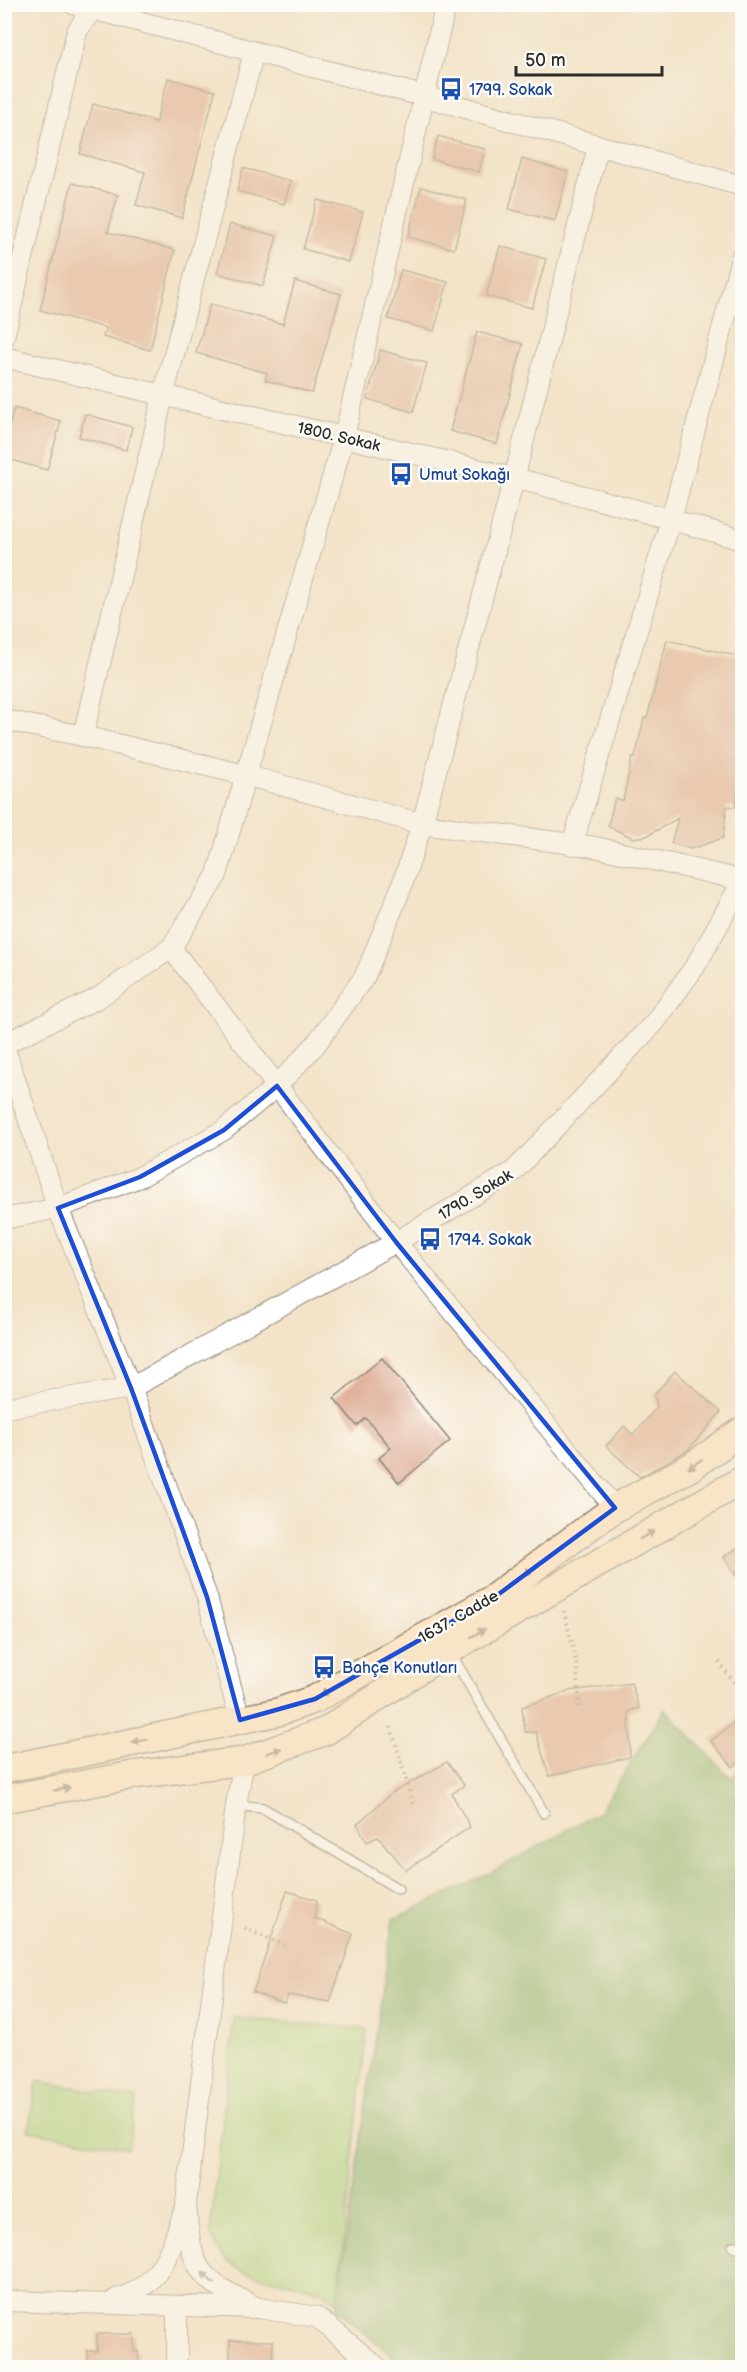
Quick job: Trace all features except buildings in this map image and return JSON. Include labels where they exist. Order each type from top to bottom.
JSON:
[{"type":"street","points":[[105,2302],[131,2295],[152,2281],[169,2257],[186,2203],[236,1805],[244,1761],[240,1720],[207,1597],[131,1388],[58,1208],[4,1045],[98,998],[171,948],[217,875],[344,437],[446,4]]},
{"type":"street","points":[[4,337],[82,7],[423,96],[742,186]]},
{"type":"street","points":[[83,736],[164,396],[254,52]]},
{"type":"street","points":[[4,1219],[58,1208],[140,1177],[224,1130],[277,1086],[316,1044],[365,976],[401,888],[422,824],[514,479],[598,147]]},
{"type":"street","points":[[572,845],[671,519],[742,255]]},
{"type":"street","name":"1800. Sokak","points":[[4,357],[514,479],[671,519],[742,540]]},
{"type":"street","points":[[4,720],[83,736],[245,775],[422,824],[595,847],[742,881]]},
{"type":"street","name":"1790. Sokak","points":[[4,1408],[131,1388],[396,1242],[514,1171],[655,1022],[696,965],[742,881]]},
{"type":"street","points":[[171,948],[396,1242],[615,1508]]},
{"type":"street","name":"1637. Cadde","points":[[4,1769],[278,1712],[325,1693],[492,1599],[615,1508],[691,1467],[742,1431]]},
{"type":"street","name":"1637. Cadde","points":[[4,1800],[133,1775],[244,1761],[326,1731],[448,1650],[742,1480]]},
{"type":"street","points":[[186,2203],[189,2244],[198,2269],[213,2284],[258,2308]]},
{"type":"street","points":[[4,2301],[258,2308],[317,2317],[378,2367]]},
{"type":"street","points":[[177,2306],[177,2367]]},
{"type":"lane","points":[[448,1650],[544,1813]]},
{"type":"lane","points":[[236,1805],[263,1808],[398,1889]]},
{"type":"path","points":[[564,1611],[576,1661],[580,1711]]},
{"type":"path","points":[[719,1662],[742,1694]]},
{"type":"path","points":[[391,1727],[413,1804]]},
{"type":"path","points":[[245,1928],[286,1946]]},
{"type":"highlighted area","points":[[277,1086],[396,1242],[615,1508],[492,1599],[315,1699],[240,1720],[207,1597],[131,1388],[58,1208],[140,1177],[224,1130]]},
{"type":"green space","points":[[665,1709],[731,1778],[742,1769],[742,2367],[405,2367],[336,2308],[393,1919],[487,1875],[599,1812]]},
{"type":"green space","points":[[234,2018],[367,2029],[337,2302],[310,2288],[250,2274],[236,2267],[224,2258],[210,2233]]},
{"type":"green space","points":[[37,2081],[137,2098],[128,2148],[28,2131]]},
{"type":"place","name":"1799. Sokak","points":[[451,89]]},
{"type":"place","name":"Umut Sokağı","points":[[401,474]]},
{"type":"place","name":"1794. Sokak","points":[[430,1239]]},
{"type":"place","name":"Bahçe Konutları","points":[[324,1667]]}]
